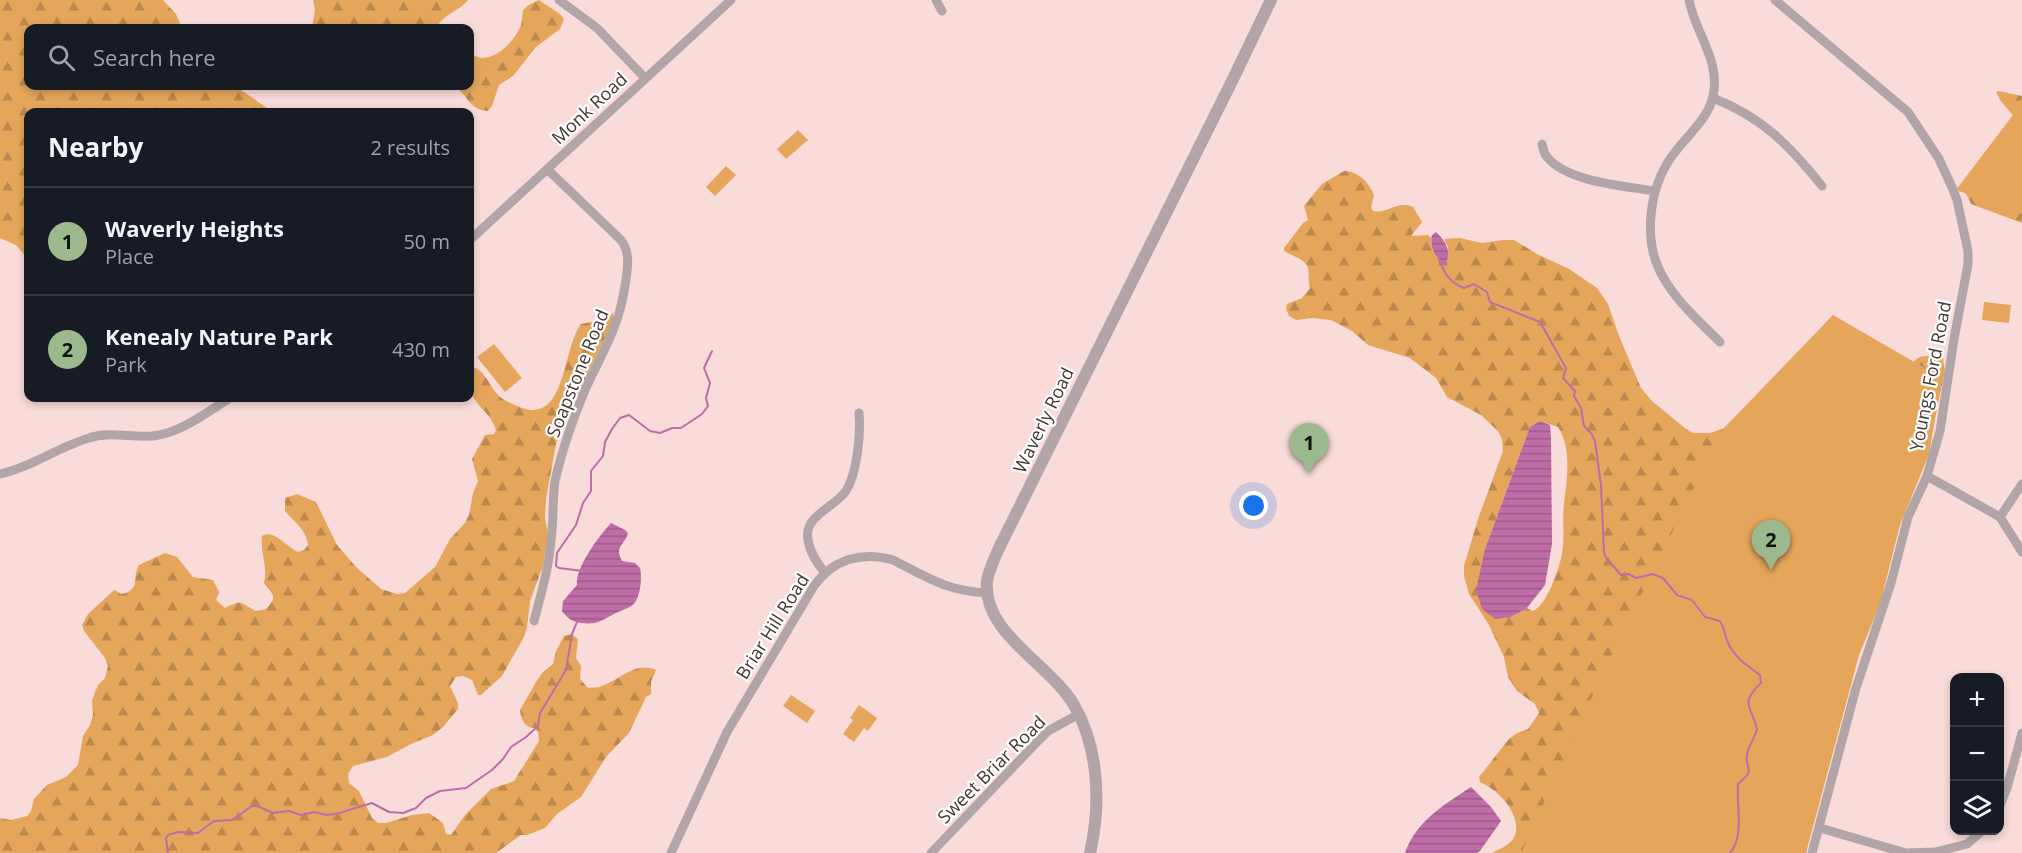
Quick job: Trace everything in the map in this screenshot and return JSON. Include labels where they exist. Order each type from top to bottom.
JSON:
[{"type":"street","points":[[559,0],[597,28],[645,78]]},
{"type":"street","name":"Monk Road","points":[[474,236],[731,0]]},
{"type":"street","points":[[936,0],[942,11]]},
{"type":"street","name":"Waverly Road","points":[[1090,853],[1096,811],[1095,782],[1090,749],[1079,714],[1061,687],[998,622],[990,608],[989,571],[1271,0]]},
{"type":"street","points":[[1689,0],[1706,41],[1713,67],[1713,98],[1703,119],[1672,156],[1655,191],[1651,219],[1653,250],[1662,276],[1677,298],[1720,342]]},
{"type":"street","name":"Youngs Ford Road","points":[[1775,0],[1908,112],[1939,159],[1956,197],[1966,236],[1968,264],[1940,431],[1927,476],[1908,517],[1891,583],[1856,688],[1812,853]]},
{"type":"street","points":[[1713,98],[1757,119],[1795,152],[1822,186]]},
{"type":"street","points":[[1542,144],[1546,156],[1564,170],[1594,180],[1655,191]]},
{"type":"street","name":"Soapstone Road","points":[[534,621],[544,587],[550,550],[553,495],[561,461],[585,390],[617,325],[623,303],[628,260],[626,246],[621,240],[547,169]]},
{"type":"street","points":[[0,474],[91,437],[155,436],[172,431],[223,402]]},
{"type":"street","points":[[825,573],[810,550],[808,528],[814,519],[847,489],[858,444],[859,413]]},
{"type":"street","points":[[1927,476],[2000,517],[2022,552]]},
{"type":"street","points":[[2000,517],[2022,484]]},
{"type":"street","name":"Briar Hill Road","points":[[671,853],[727,732],[814,586],[825,573],[846,560],[874,556],[893,560],[943,586],[963,591],[988,593]]},
{"type":"street","name":"Sweet Briar Road","points":[[931,853],[1048,731],[1079,714]]},
{"type":"street","points":[[2004,795],[2022,733]]},
{"type":"street","points":[[1820,828],[1906,853],[1935,852],[1967,844],[1978,835]]},
{"type":"green space","points":[[0,0],[163,0],[176,14],[180,24],[24,24],[24,90],[241,90],[267,108],[24,108],[24,254],[16,245],[0,238]]},
{"type":"green space","points":[[313,0],[468,0],[439,24],[313,24],[315,10]]},
{"type":"green space","points":[[539,0],[560,14],[564,19],[560,29],[536,47],[513,76],[499,85],[488,111],[476,108],[459,90],[474,90],[474,55],[482,58],[500,52],[511,42],[518,31],[524,9]]},
{"type":"green space","points":[[1996,92],[2022,96],[2022,155],[2015,118],[2000,100]]},
{"type":"green space","points":[[2022,103],[2022,214],[1956,190]]},
{"type":"green space","points":[[798,130],[808,140],[786,159],[777,149]]},
{"type":"green space","points":[[726,166],[736,175],[715,196],[706,187]]},
{"type":"green space","points":[[1344,171],[1349,171],[1362,178],[1369,186],[1374,195],[1371,207],[1373,211],[1384,211],[1402,205],[1413,207],[1422,222],[1411,236],[1428,235],[1431,238],[1431,244],[1446,262],[1448,247],[1444,239],[1460,238],[1482,243],[1514,240],[1569,269],[1597,288],[1608,304],[1641,388],[1652,401],[1693,433],[1710,433],[1909,369],[1916,360],[1923,356],[1943,358],[1945,371],[1928,451],[1903,511],[1791,853],[1492,853],[1513,839],[1516,822],[1504,800],[1480,782],[1479,777],[1509,739],[1528,729],[1539,713],[1535,704],[1517,691],[1508,677],[1504,657],[1489,625],[1469,594],[1464,576],[1464,566],[1478,519],[1503,451],[1502,439],[1498,431],[1481,415],[1447,397],[1436,378],[1410,358],[1368,345],[1352,331],[1331,320],[1312,318],[1296,320],[1289,316],[1286,309],[1287,304],[1302,298],[1310,288],[1307,265],[1284,251],[1284,248],[1303,223],[1308,220],[1304,206],[1322,184]],"holes":[[[1540,421],[1558,427],[1567,454],[1563,548],[1560,561],[1552,586],[1543,602],[1533,611],[1527,608],[1511,617],[1485,549],[1530,427]]]},
{"type":"green space","points":[[2022,182],[2022,223],[1971,204],[1965,191]]},
{"type":"green space","points":[[1984,302],[2011,305],[2009,323],[1982,320]]},
{"type":"green space","points":[[613,313],[613,321],[560,431],[556,444],[546,499],[545,518],[548,533],[543,566],[530,601],[524,637],[502,676],[481,695],[478,695],[472,680],[463,676],[456,677],[450,686],[458,703],[458,709],[433,735],[387,757],[353,766],[348,774],[349,783],[359,791],[372,818],[378,823],[429,813],[443,823],[446,834],[451,835],[465,815],[491,789],[514,781],[539,741],[538,732],[524,723],[520,710],[543,672],[553,664],[556,651],[564,636],[572,634],[578,639],[576,658],[581,666],[580,679],[588,688],[602,686],[628,672],[641,668],[656,670],[651,682],[651,694],[646,697],[629,733],[606,757],[581,797],[557,814],[545,828],[521,835],[496,853],[0,853],[0,818],[11,820],[27,816],[34,799],[47,785],[66,777],[78,765],[83,736],[93,715],[92,700],[98,685],[105,678],[108,666],[82,625],[88,614],[113,591],[121,594],[132,590],[139,565],[165,553],[177,557],[193,577],[213,580],[219,592],[216,600],[225,608],[238,603],[256,611],[266,609],[273,595],[264,583],[262,536],[266,534],[275,536],[298,552],[304,550],[308,545],[302,530],[285,511],[285,498],[297,494],[316,502],[337,545],[356,567],[381,589],[397,594],[405,593],[435,567],[450,539],[465,523],[478,481],[472,459],[485,435],[494,434],[496,430],[491,419],[474,399],[474,368],[483,374],[498,395],[504,399],[528,410],[542,408],[558,389],[575,334],[581,324],[601,320]]},
{"type":"green space","points":[[1833,315],[1942,378],[1929,454],[1900,525],[1880,604],[1859,655],[1806,853],[1521,853],[1604,671],[1723,429]]},
{"type":"green space","points":[[494,344],[522,378],[505,392],[477,357]]},
{"type":"green space","points":[[791,695],[815,711],[807,723],[783,706]]},
{"type":"green space","points":[[859,705],[877,718],[868,731],[864,728],[854,742],[843,734],[853,720],[850,718]]},
{"type":"shaded area","points":[[1436,232],[1447,247],[1448,256],[1445,265],[1432,248],[1432,235]]},
{"type":"shaded area","points":[[1540,421],[1550,425],[1551,438],[1552,544],[1545,585],[1527,608],[1511,617],[1495,619],[1482,609],[1476,590],[1485,549],[1530,427]]},
{"type":"shaded area","points":[[611,523],[628,533],[619,552],[622,561],[635,563],[640,568],[641,584],[638,597],[630,607],[600,621],[576,622],[562,611],[563,601],[577,585],[577,578],[584,561]]},
{"type":"shaded area","points":[[1471,787],[1501,821],[1480,851],[1477,853],[1405,853],[1416,832],[1432,815]]},
{"type":"waterway","points":[[1439,259],[1445,273],[1455,283],[1464,288],[1474,284],[1487,292],[1490,302],[1540,322],[1566,368],[1563,378],[1575,391],[1574,396],[1581,408],[1584,426],[1595,441],[1601,485],[1606,558],[1621,575],[1628,574],[1636,578],[1653,574],[1663,578],[1677,595],[1692,600],[1705,617],[1720,621],[1734,653],[1760,675],[1761,683],[1754,690],[1749,701],[1757,730],[1747,754],[1749,772],[1738,784],[1739,829],[1735,846],[1730,853]]},
{"type":"waterway","points":[[583,571],[556,566],[557,553],[576,525],[583,503],[591,491],[591,471],[603,456],[605,442],[612,429],[620,418],[629,415],[650,431],[660,433],[672,428],[681,428],[702,414],[708,406],[706,398],[710,383],[704,368],[712,351]]},
{"type":"waterway","points":[[168,853],[166,838],[168,835],[178,832],[198,833],[214,821],[232,820],[252,806],[273,813],[289,811],[301,815],[314,812],[327,815],[372,803],[389,812],[403,813],[416,808],[426,798],[440,791],[466,788],[492,770],[511,747],[538,726],[540,713],[566,670],[572,634],[577,622]]},
{"type":"place","name":"Waverly Heights","points":[[1309,473]]},
{"type":"place","name":"Kenealy Nature Park","points":[[1771,570]]}]
